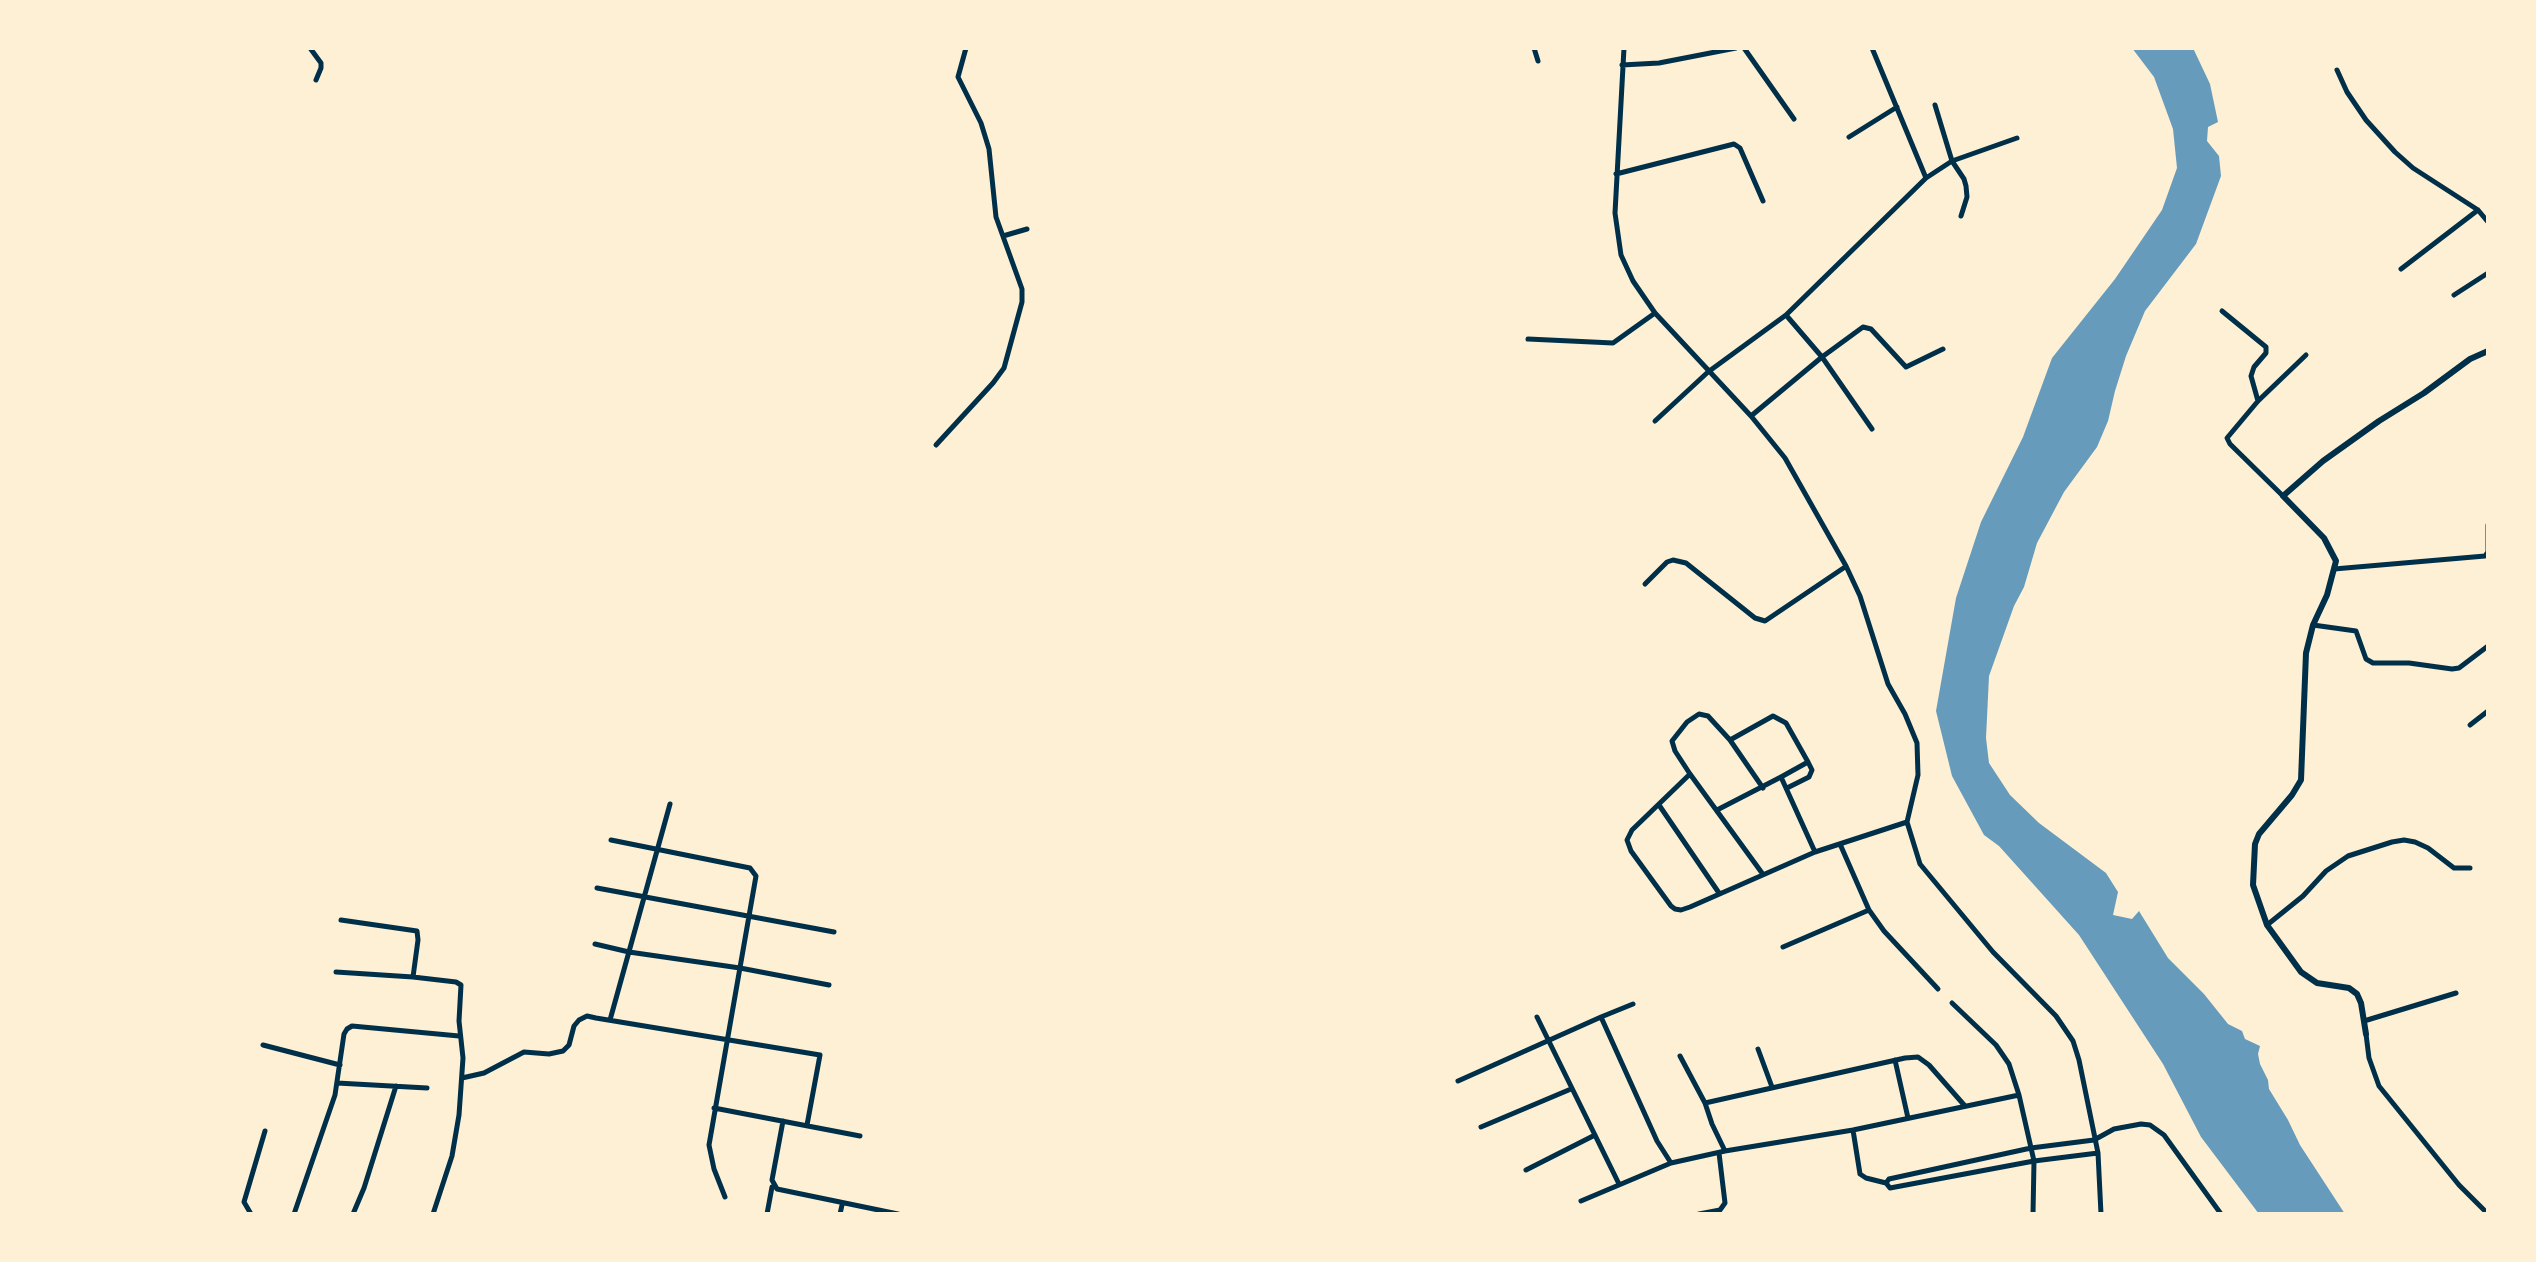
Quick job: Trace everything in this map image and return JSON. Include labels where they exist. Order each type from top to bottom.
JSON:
[{"type":"street","points":[[310,48],[321,63],[316,80]]},
{"type":"street","points":[[936,445],[1004,368],[1018,321],[1022,289],[992,199],[989,149],[958,76],[966,48]]},
{"type":"street","points":[[1534,48],[1538,61]]},
{"type":"street","points":[[1624,48],[1616,174],[1618,247],[1633,280],[1656,313],[1785,458],[1846,566],[1864,606],[1882,670],[1917,743],[1918,774],[1907,822],[1920,864],[2068,1032],[2079,1060],[2098,1153],[2101,1214]]},
{"type":"street","points":[[1622,66],[1736,48]]},
{"type":"street","points":[[1744,48],[1794,119]]},
{"type":"street","points":[[1872,48],[1926,178]]},
{"type":"street","points":[[2337,70],[2366,120],[2395,152],[2412,168],[2478,210],[2488,222]]},
{"type":"street","points":[[1935,105],[1952,161],[1966,186],[1962,216]]},
{"type":"street","points":[[1849,137],[1898,107]]},
{"type":"street","points":[[1655,422],[1708,372],[1786,315],[1926,178],[1952,161],[2017,138]]},
{"type":"street","points":[[1616,174],[1734,144],[1740,148],[1763,201]]},
{"type":"street","points":[[2402,269],[2478,210]]},
{"type":"street","points":[[1003,236],[1026,229]]},
{"type":"street","points":[[2454,295],[2488,273]]},
{"type":"street","points":[[2222,311],[2266,349],[2251,376],[2258,401]]},
{"type":"street","points":[[1528,339],[1613,343],[1656,313]]},
{"type":"street","points":[[1786,315],[1822,357],[1872,429]]},
{"type":"street","points":[[1751,416],[1863,328],[1871,329],[1906,368],[1944,348]]},
{"type":"street","points":[[2284,498],[2323,461],[2378,421],[2488,351]]},
{"type":"street","points":[[2306,355],[2258,401],[2230,432],[2228,441],[2324,538],[2334,553],[2327,595],[2313,625],[2306,654],[2301,780],[2259,834],[2253,885],[2267,924],[2306,977],[2316,983],[2354,990],[2361,1003],[2369,1058],[2379,1086],[2460,1185],[2488,1212]]},
{"type":"street","points":[[2334,569],[2485,556],[2488,525]]},
{"type":"street","points":[[1645,584],[1666,562],[1686,563],[1755,618],[1765,620],[1846,566]]},
{"type":"street","points":[[2313,625],[2355,630],[2366,659],[2373,664],[2459,668],[2488,646]]},
{"type":"street","points":[[2470,726],[2488,711]]},
{"type":"street","points":[[1763,788],[1708,716],[1696,714],[1672,738],[1675,751],[1690,774],[1763,874]]},
{"type":"street","points":[[1730,740],[1767,718],[1776,716],[1786,722],[1812,770],[1810,777],[1788,788]]},
{"type":"street","points":[[1717,810],[1808,762]]},
{"type":"street","points":[[1690,774],[1626,840],[1671,906],[1681,910],[1815,852],[1907,822]]},
{"type":"street","points":[[1781,777],[1815,852]]},
{"type":"street","points":[[610,1020],[670,804]]},
{"type":"street","points":[[1658,804],[1719,893]]},
{"type":"street","points":[[611,840],[750,868],[756,876],[709,1145],[725,1197]]},
{"type":"street","points":[[2267,924],[2348,856],[2378,846],[2404,840],[2415,842],[2454,868],[2470,868]]},
{"type":"street","points":[[1840,844],[1869,910],[1938,989]]},
{"type":"street","points":[[597,888],[834,932]]},
{"type":"street","points":[[1783,946],[1869,910]]},
{"type":"street","points":[[341,920],[416,931],[413,977]]},
{"type":"street","points":[[595,944],[829,985]]},
{"type":"street","points":[[336,972],[461,985],[462,1078],[452,1156],[433,1214]]},
{"type":"street","points":[[2364,1021],[2456,993]]},
{"type":"street","points":[[1458,1081],[1633,1004]]},
{"type":"street","points":[[1952,1004],[2004,1054],[2019,1095],[2034,1161],[2033,1214]]},
{"type":"street","points":[[462,1078],[484,1073],[524,1052],[563,1051],[569,1045],[574,1026],[587,1016],[820,1055],[807,1124]]},
{"type":"street","points":[[1537,1017],[1619,1184]]},
{"type":"street","points":[[1601,1017],[1670,1163]]},
{"type":"street","points":[[294,1214],[335,1094],[344,1034],[352,1026],[460,1036]]},
{"type":"street","points":[[262,1045],[340,1065]]},
{"type":"street","points":[[1758,1049],[1772,1087]]},
{"type":"street","points":[[1680,1056],[1705,1102],[1722,1152],[1725,1202],[1720,1210],[1699,1214]]},
{"type":"street","points":[[1705,1102],[1918,1057],[1965,1106]]},
{"type":"street","points":[[1894,1060],[1908,1118]]},
{"type":"street","points":[[336,1083],[427,1088]]},
{"type":"street","points":[[353,1214],[396,1086]]},
{"type":"street","points":[[1481,1128],[1571,1089]]},
{"type":"street","points":[[1581,1201],[1670,1163],[2019,1095]]},
{"type":"street","points":[[714,1108],[860,1136]]},
{"type":"street","points":[[767,1214],[783,1121]]},
{"type":"street","points":[[1886,1183],[1889,1179],[2031,1148],[2094,1140],[2133,1124],[2150,1125],[2164,1135],[2221,1214]]},
{"type":"street","points":[[1853,1130],[1860,1174],[1893,1188],[2098,1153]]},
{"type":"street","points":[[251,1214],[244,1202],[265,1131]]},
{"type":"street","points":[[1526,1170],[1594,1135]]},
{"type":"street","points":[[1955,1166],[1958,1177]]},
{"type":"street","points":[[772,1184],[780,1191],[898,1214]]},
{"type":"street","points":[[840,1214],[842,1204]]},
{"type":"water","points":[[2132,48],[2193,48],[2210,84],[2218,122],[2208,127],[2207,141],[2219,156],[2221,176],[2196,244],[2145,311],[2097,447],[2064,492],[2037,543],[1989,676],[1989,763],[2010,795],[2039,823],[2106,873],[2118,892],[2113,915],[2132,919],[2139,911],[2168,958],[2228,1024],[2260,1046],[2260,1064],[2269,1089],[2345,1214],[2259,1214],[2201,1137],[2163,1064],[2079,935],[1999,846],[1984,835],[1952,776],[1936,711],[1956,598],[1981,522],[2023,437],[2052,358],[2115,279],[2162,210],[2177,168],[2173,129],[2154,77]]}]
